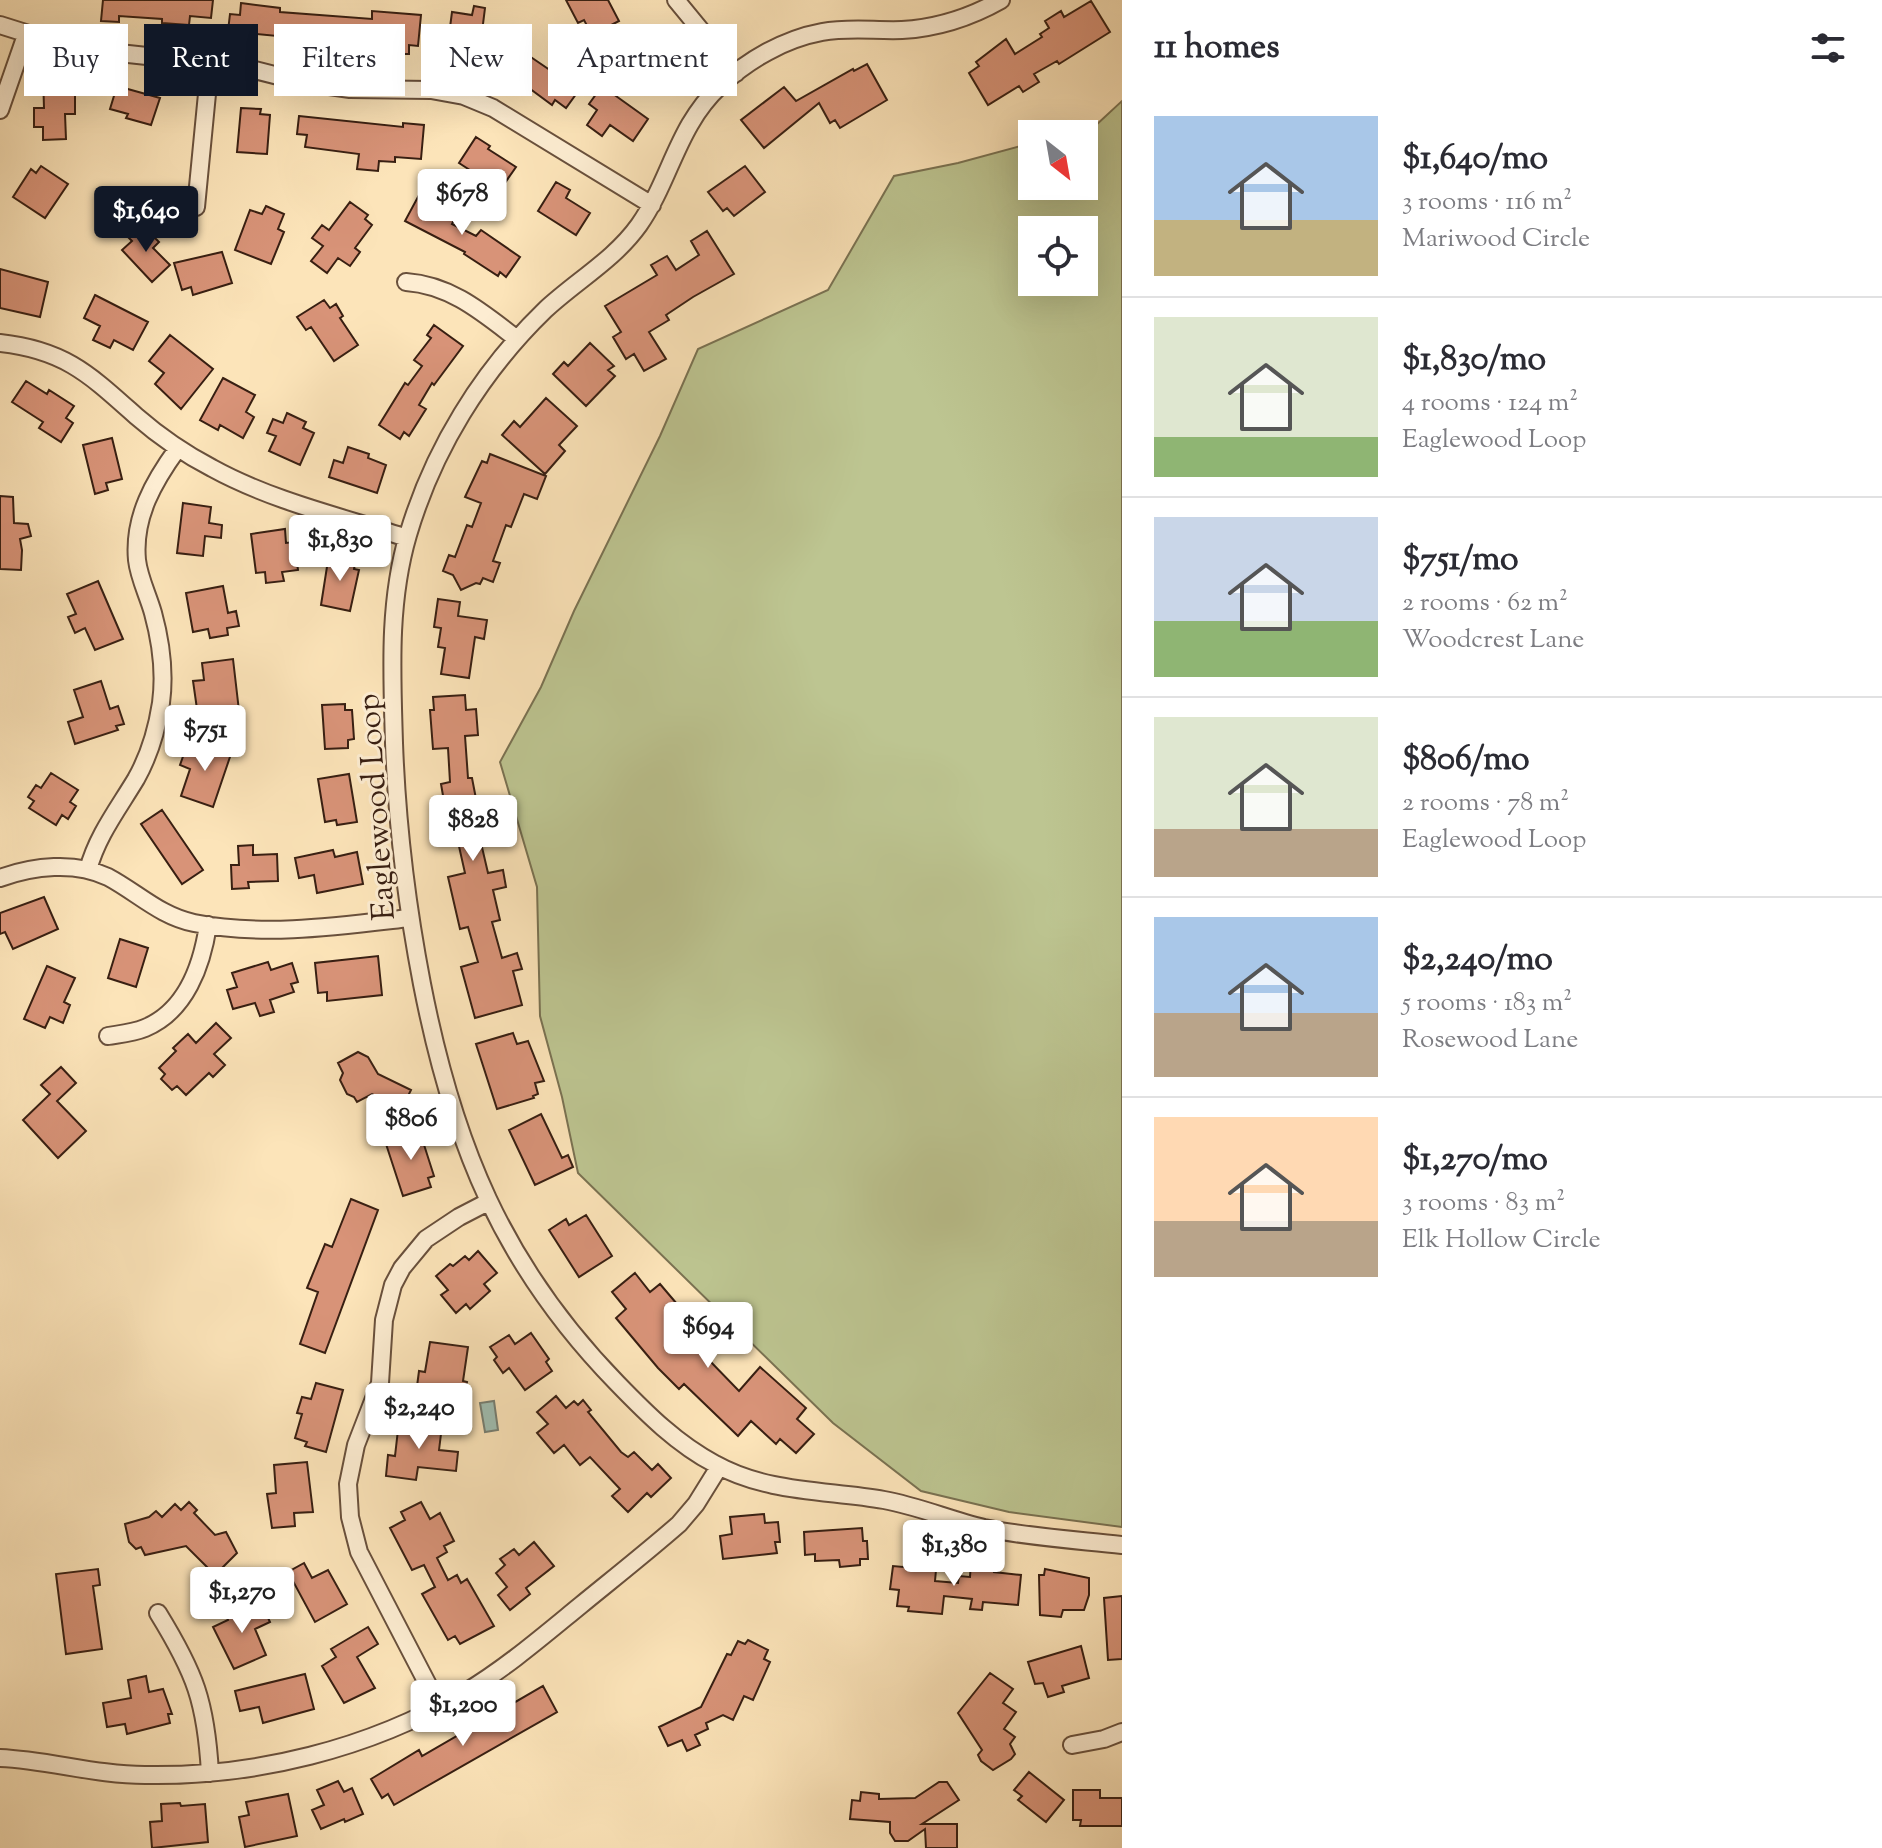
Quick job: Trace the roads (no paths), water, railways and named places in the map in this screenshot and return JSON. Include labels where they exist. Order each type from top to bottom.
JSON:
[{"type":"street","points":[[676,0],[696,24]]},
{"type":"street","name":"Eaglewood Loop","points":[[737,72],[774,49],[805,36],[850,29],[922,28],[961,19],[1001,0]]},
{"type":"street","points":[[0,25],[24,34]]},
{"type":"street","points":[[0,110],[24,41]]},
{"type":"street","points":[[258,70],[302,82],[350,89],[431,90],[464,96],[493,108],[652,205]]},
{"type":"street","points":[[196,207],[207,96]]},
{"type":"street","name":"Eaglewood Loop","points":[[711,96],[691,120],[674,151],[652,205],[638,226],[614,254],[562,295],[517,339],[488,375],[454,427],[431,472],[407,538],[395,594],[396,805],[409,918],[440,1071],[463,1143],[488,1202],[529,1275],[587,1351],[664,1429],[719,1467],[781,1488],[892,1501],[989,1529],[1122,1545]]},
{"type":"street","points":[[406,282],[422,283],[450,292],[517,339]]},
{"type":"street","points":[[0,343],[45,352],[91,376],[145,424],[210,468],[255,489],[407,538]]},
{"type":"street","points":[[88,870],[96,843],[141,768],[157,722],[162,686],[160,646],[141,578],[137,543],[141,513],[162,471],[178,448]]},
{"type":"street","points":[[0,878],[48,867],[88,870],[107,877],[166,914],[208,925],[308,927],[409,918]]},
{"type":"street","points":[[108,1036],[146,1028],[179,1001],[201,962],[208,925]]},
{"type":"street","points":[[439,1706],[359,1552],[350,1517],[348,1484],[356,1445],[380,1383],[384,1320],[393,1285],[402,1268],[426,1239],[488,1202]]},
{"type":"street","points":[[0,1758],[110,1774],[210,1773],[327,1751],[392,1728],[439,1706],[521,1655],[690,1513],[719,1467]]},
{"type":"street","points":[[158,1613],[187,1661],[196,1684],[207,1730],[210,1773]]},
{"type":"street","points":[[1072,1745],[1122,1732]]}]
